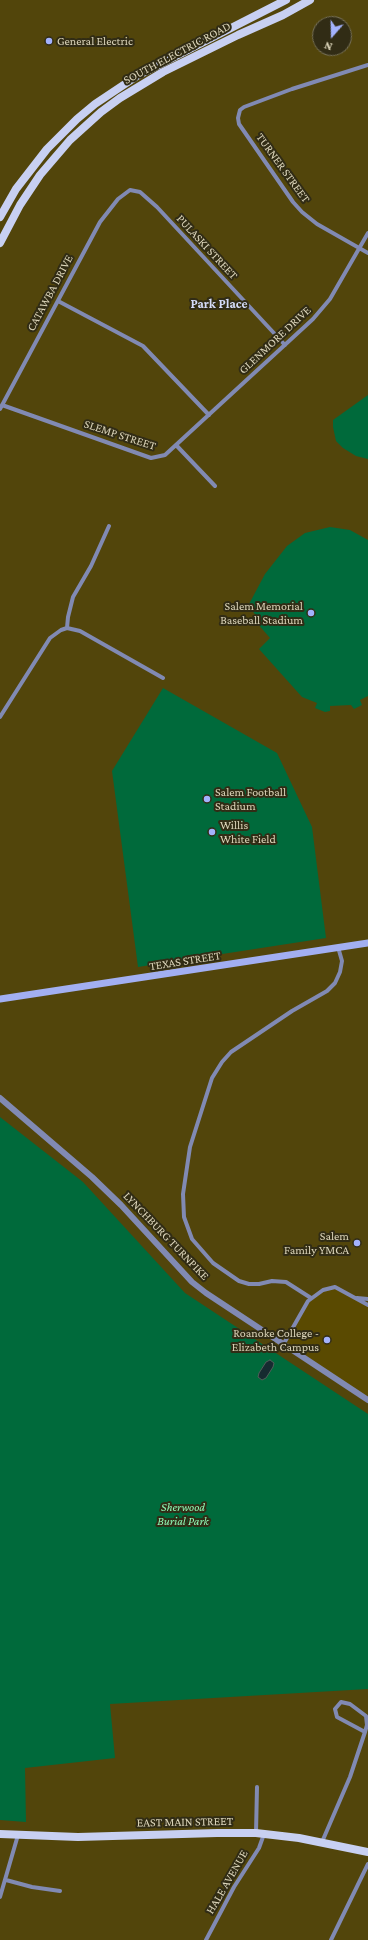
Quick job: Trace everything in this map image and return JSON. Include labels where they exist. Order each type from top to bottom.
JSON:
[{"type":"main road","name":"SOUTH ELECTRIC ROAD","points":[[0,216],[16,188],[47,149],[77,119],[95,104],[137,76],[286,0]]},
{"type":"main road","name":"SOUTH ELECTRIC ROAD","points":[[0,243],[20,205],[40,175],[70,140],[101,112],[120,98],[163,72],[238,35],[283,15],[310,0]]},
{"type":"main road","name":"TEXAS STREET","points":[[2,998],[94,986],[368,943]]},
{"type":"main road","name":"EAST MAIN STREET","points":[[0,1834],[78,1837],[217,1832],[260,1834],[322,1842],[368,1852]]},
{"type":"street","name":"TURNER STREET","points":[[368,65],[262,100],[240,110],[238,118],[239,124],[293,202],[302,212],[317,224],[368,254]]},
{"type":"street","name":"PULASKI STREET","points":[[126,191],[134,190],[140,192],[157,207],[285,345]]},
{"type":"street","name":"CATAWBA DRIVE","points":[[1,407],[100,222],[108,210],[126,191]]},
{"type":"street","name":"GLENMORE DRIVE","points":[[176,446],[323,308],[368,233]]},
{"type":"street","points":[[58,301],[143,346],[209,415]]},
{"type":"street","name":"SLEMP STREET","points":[[1,407],[152,458],[165,455],[176,446]]},
{"type":"street","points":[[176,446],[215,486]]},
{"type":"street","points":[[67,628],[73,597],[91,566],[109,526]]},
{"type":"street","points":[[0,717],[50,638],[67,628],[80,631],[163,678]]},
{"type":"street","points":[[311,1298],[286,1282],[272,1281],[259,1284],[239,1281],[213,1263],[192,1239],[184,1217],[183,1194],[190,1147],[212,1078],[222,1062],[231,1052],[327,991],[335,983],[340,972],[342,961],[338,948]]},
{"type":"street","name":"LYNCHBURG TURNPIKE","points":[[0,1098],[92,1177],[121,1205],[192,1282],[227,1309],[368,1400]]},
{"type":"street","points":[[283,1345],[311,1298],[322,1290],[335,1287],[368,1305]]},
{"type":"street","points":[[352,1297],[368,1299]]},
{"type":"street","points":[[322,1842],[350,1777],[365,1732],[367,1725],[366,1716],[350,1704],[345,1702],[338,1703],[335,1709],[338,1717],[365,1732]]},
{"type":"street","points":[[257,1787],[260,1834]]},
{"type":"street","name":"HALE AVENUE","points":[[206,1940],[234,1887],[259,1848],[260,1834]]},
{"type":"street","points":[[0,1897],[18,1835]]},
{"type":"street","points":[[331,1940],[368,1864]]},
{"type":"street","points":[[6,1880],[32,1887],[60,1891]]},
{"type":"shaded area","name":"Roanoke College - Elizabeth Campus","points":[[335,1287],[368,1305],[368,1400],[283,1345],[304,1308],[315,1294]]},
{"type":"green space","points":[[368,395],[368,459],[356,456],[343,448],[336,441],[333,420]]},
{"type":"green space","name":"Salem Memorial Baseball Stadium","points":[[330,527],[350,530],[368,540],[368,696],[360,700],[362,705],[354,709],[351,705],[330,706],[330,711],[325,712],[315,708],[317,703],[302,697],[259,649],[270,638],[257,623],[260,620],[248,606],[265,574],[287,546],[305,533]]},
{"type":"green space","name":"Salem Football Stadium","points":[[163,688],[277,753],[312,827],[326,938],[138,967],[112,771]]},
{"type":"green space","name":"Sherwood Burial Park","points":[[0,1117],[83,1182],[185,1293],[368,1414],[368,1689],[110,1704],[115,1758],[25,1768],[26,1822],[0,1820]]},
{"type":"water","points":[[270,1360],[274,1363],[273,1367],[266,1378],[262,1380],[258,1377],[259,1373],[266,1362]]},
{"type":"place","name":"General Electric","points":[[49,41]]},
{"type":"place","name":"Salem Memorial Baseball Stadium","points":[[311,613]]},
{"type":"place","name":"Salem Football Stadium","points":[[207,799]]},
{"type":"place","name":"Willis White Field","points":[[212,832]]},
{"type":"place","name":"Salem Family YMCA","points":[[357,1243]]},
{"type":"place","name":"Roanoke College - Elizabeth Campus","points":[[327,1340]]},
{"type":"district","name":"Park Place","points":[[219,304]]}]
